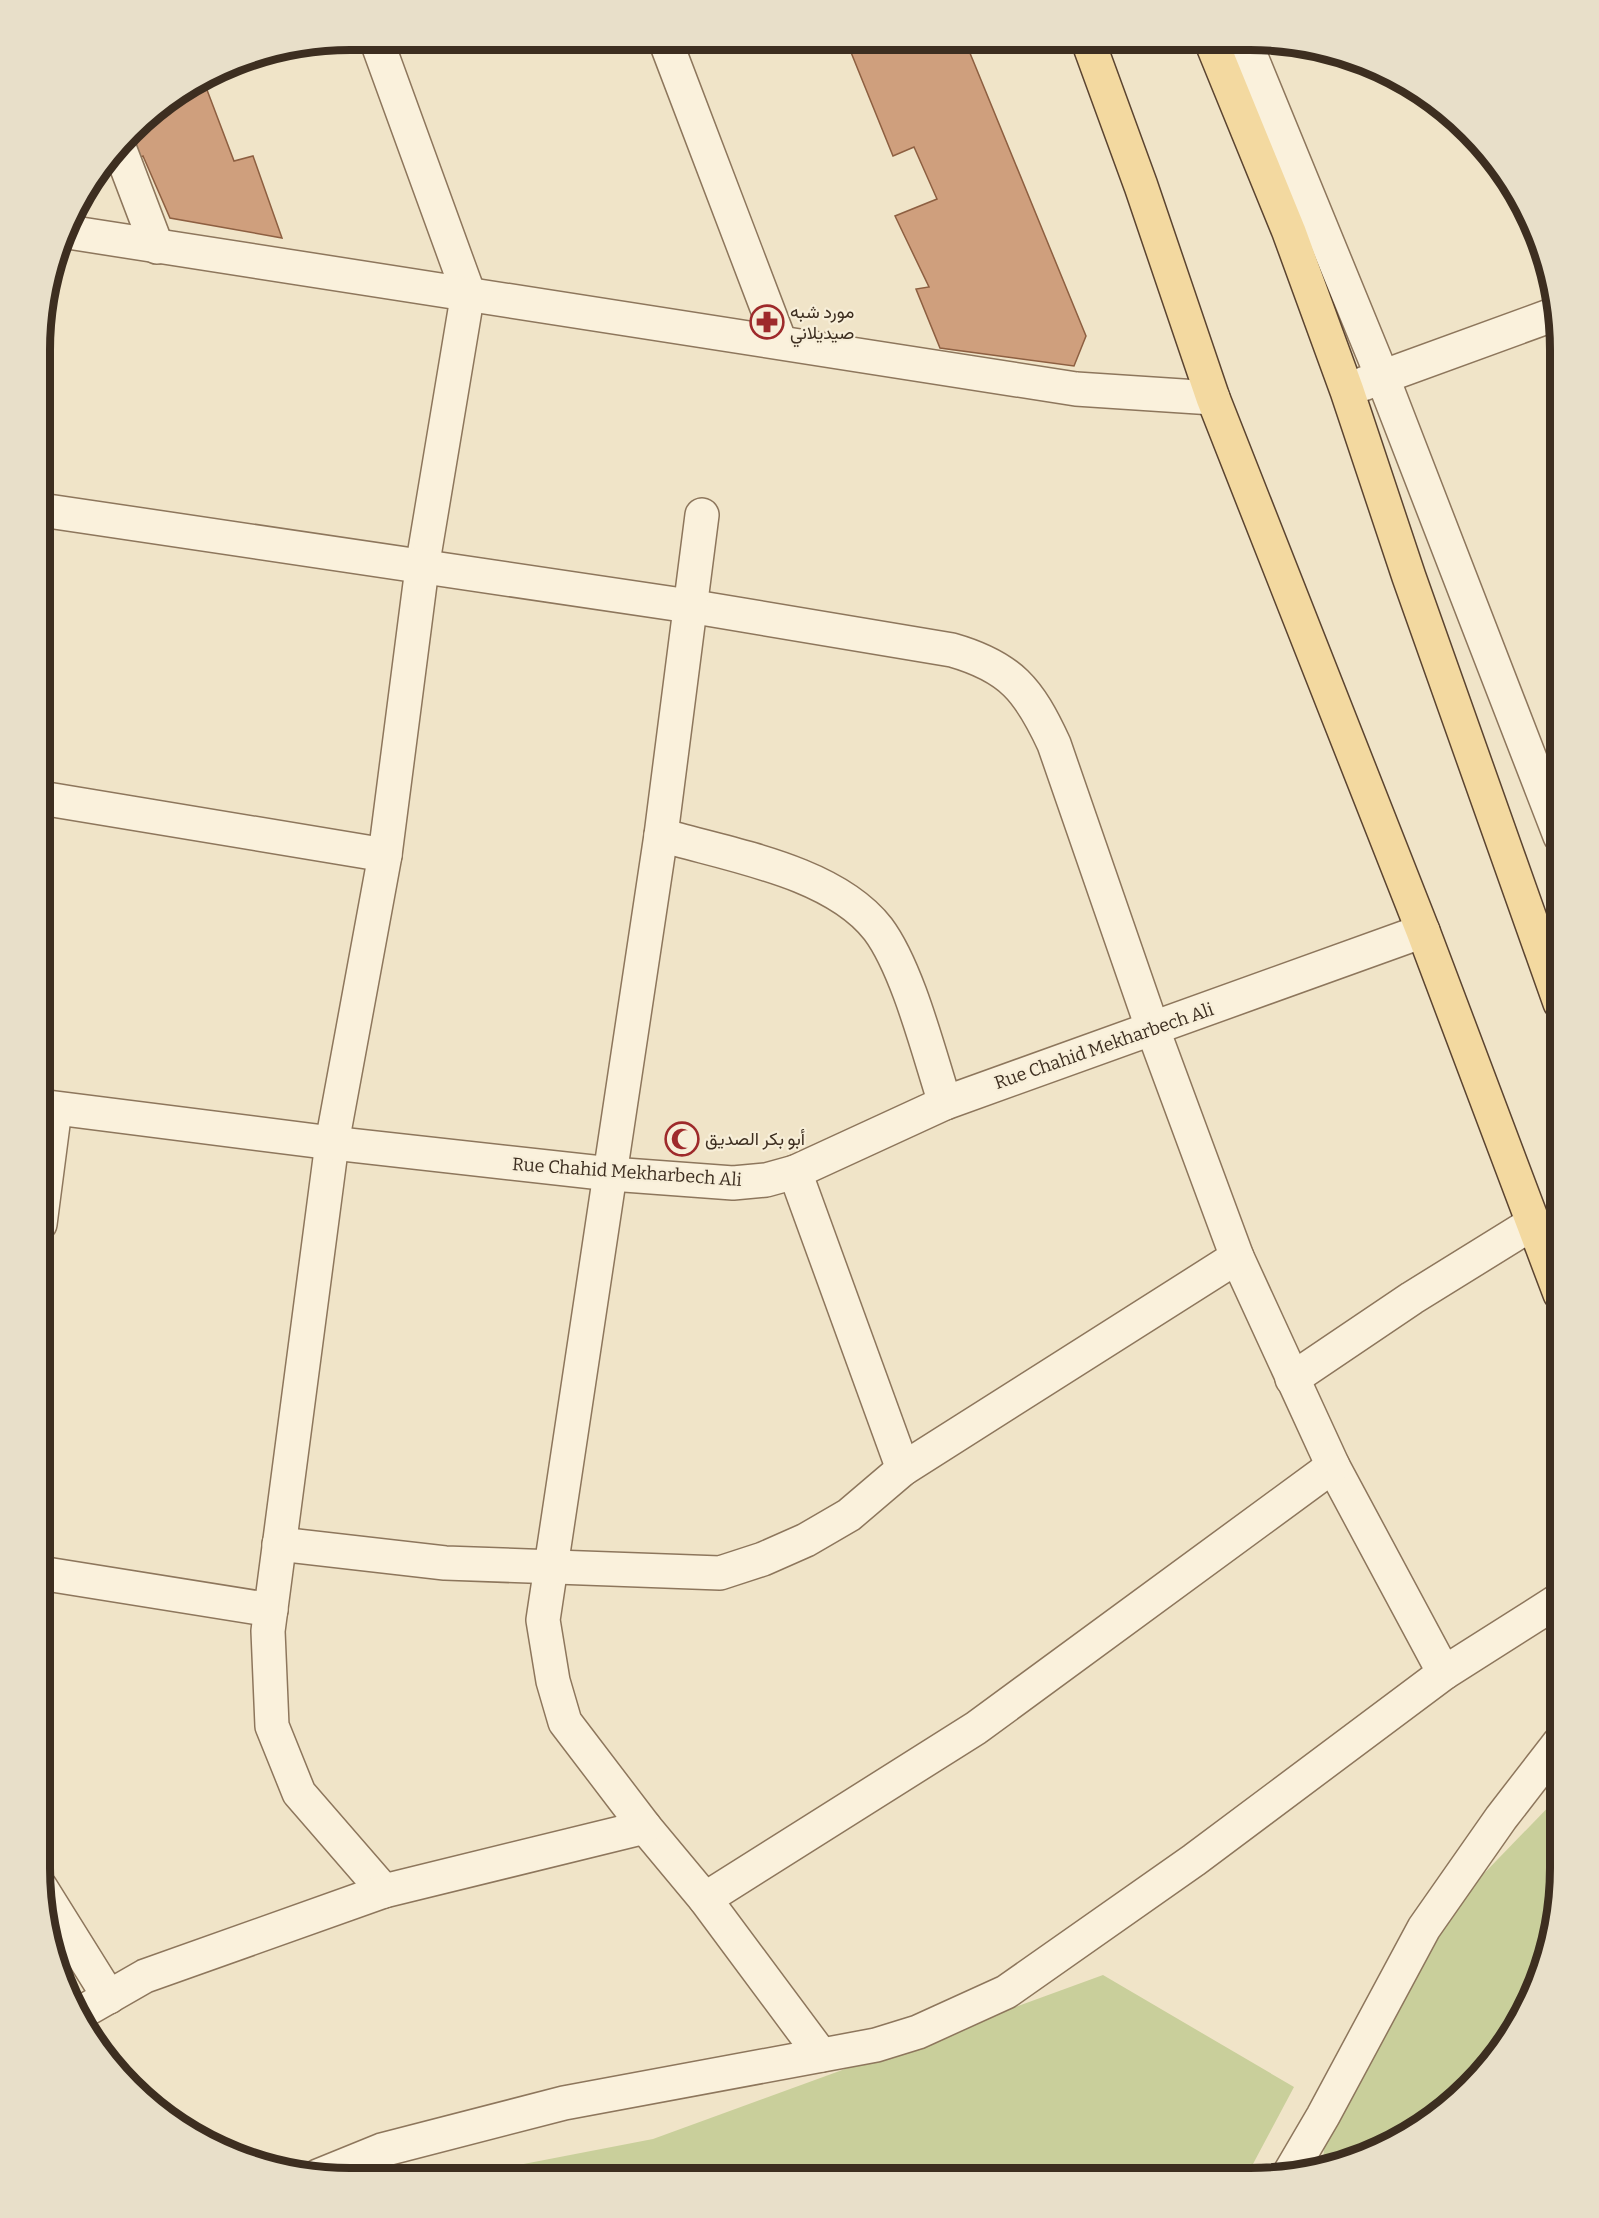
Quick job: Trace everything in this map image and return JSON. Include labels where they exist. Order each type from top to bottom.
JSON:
[{"type":"main road","points":[[1091,50],[1141,186],[1213,398],[1423,931],[1550,1267]]},
{"type":"main road","points":[[1214,50],[1289,232],[1347,391],[1413,588],[1550,975]]},
{"type":"street","points":[[380,50],[468,292],[422,568],[385,855],[332,1143],[268,1631],[272,1726],[299,1793],[384,1891]]},
{"type":"street","points":[[669,50],[780,342]]},
{"type":"street","points":[[1248,50],[1382,376],[1550,810]]},
{"type":"street","points":[[122,154],[158,247]]},
{"type":"street","points":[[73,233],[468,292],[1077,389],[1213,398]]},
{"type":"street","points":[[1347,391],[1382,376],[1548,317]]},
{"type":"street","points":[[50,511],[689,606],[952,650],[978,658],[1020,686],[1038,709],[1054,744],[1153,1030],[1237,1257],[1333,1466],[1444,1673]]},
{"type":"street","points":[[702,515],[661,835],[553,1569],[543,1620],[553,1681],[565,1722],[645,1827],[705,1899],[821,2055]]},
{"type":"street","points":[[50,799],[385,855]]},
{"type":"street","points":[[661,835],[785,871],[822,884],[848,900],[878,929],[898,964],[945,1102]]},
{"type":"street","name":"Rue Chahid Mekharbech Ali","points":[[50,1107],[332,1143],[611,1174],[733,1183],[766,1180],[795,1172],[945,1102],[1153,1030],[1423,931]]},
{"type":"street","points":[[795,1172],[903,1469]]},
{"type":"street","points":[[1292,1379],[1412,1298],[1533,1223]]},
{"type":"street","points":[[279,1544],[445,1563],[553,1569],[720,1573],[763,1559],[806,1540],[849,1515],[903,1469],[1237,1257]]},
{"type":"street","points":[[705,1899],[976,1728],[1333,1466]]},
{"type":"street","points":[[50,1575],[271,1610]]},
{"type":"street","points":[[338,2168],[382,2150],[564,2103],[876,2045],[918,2032],[1006,1992],[1194,1860],[1444,1673],[1550,1606]]},
{"type":"street","points":[[1294,2165],[1424,1928],[1501,1818],[1550,1755]]},
{"type":"street","points":[[85,2010],[145,1976],[384,1891],[645,1827]]},
{"type":"street","points":[[52,1905],[109,1997]]},
{"type":"green space","points":[[1550,1805],[1550,1868],[1544,1927],[1527,1983],[1499,2035],[1462,2081],[1432,2107],[1382,2138],[1346,2153],[1323,2159],[1324,2145],[1439,1920]]},
{"type":"green space","points":[[1103,1975],[1294,2087],[1251,2168],[503,2168],[653,2139]]},
{"type":"building","points":[[850,50],[969,50],[1086,336],[1074,366],[940,348],[916,289],[929,287],[895,216],[937,199],[914,147],[893,156]]},
{"type":"building","points":[[206,86],[234,161],[253,156],[282,238],[170,218],[143,156],[135,160],[130,145],[137,137],[167,111]]},
{"type":"place","name":"مورد شبه صيديلاني","points":[[767,322]]},
{"type":"place","name":"أبو بكر الصديق","points":[[682,1139]]}]
